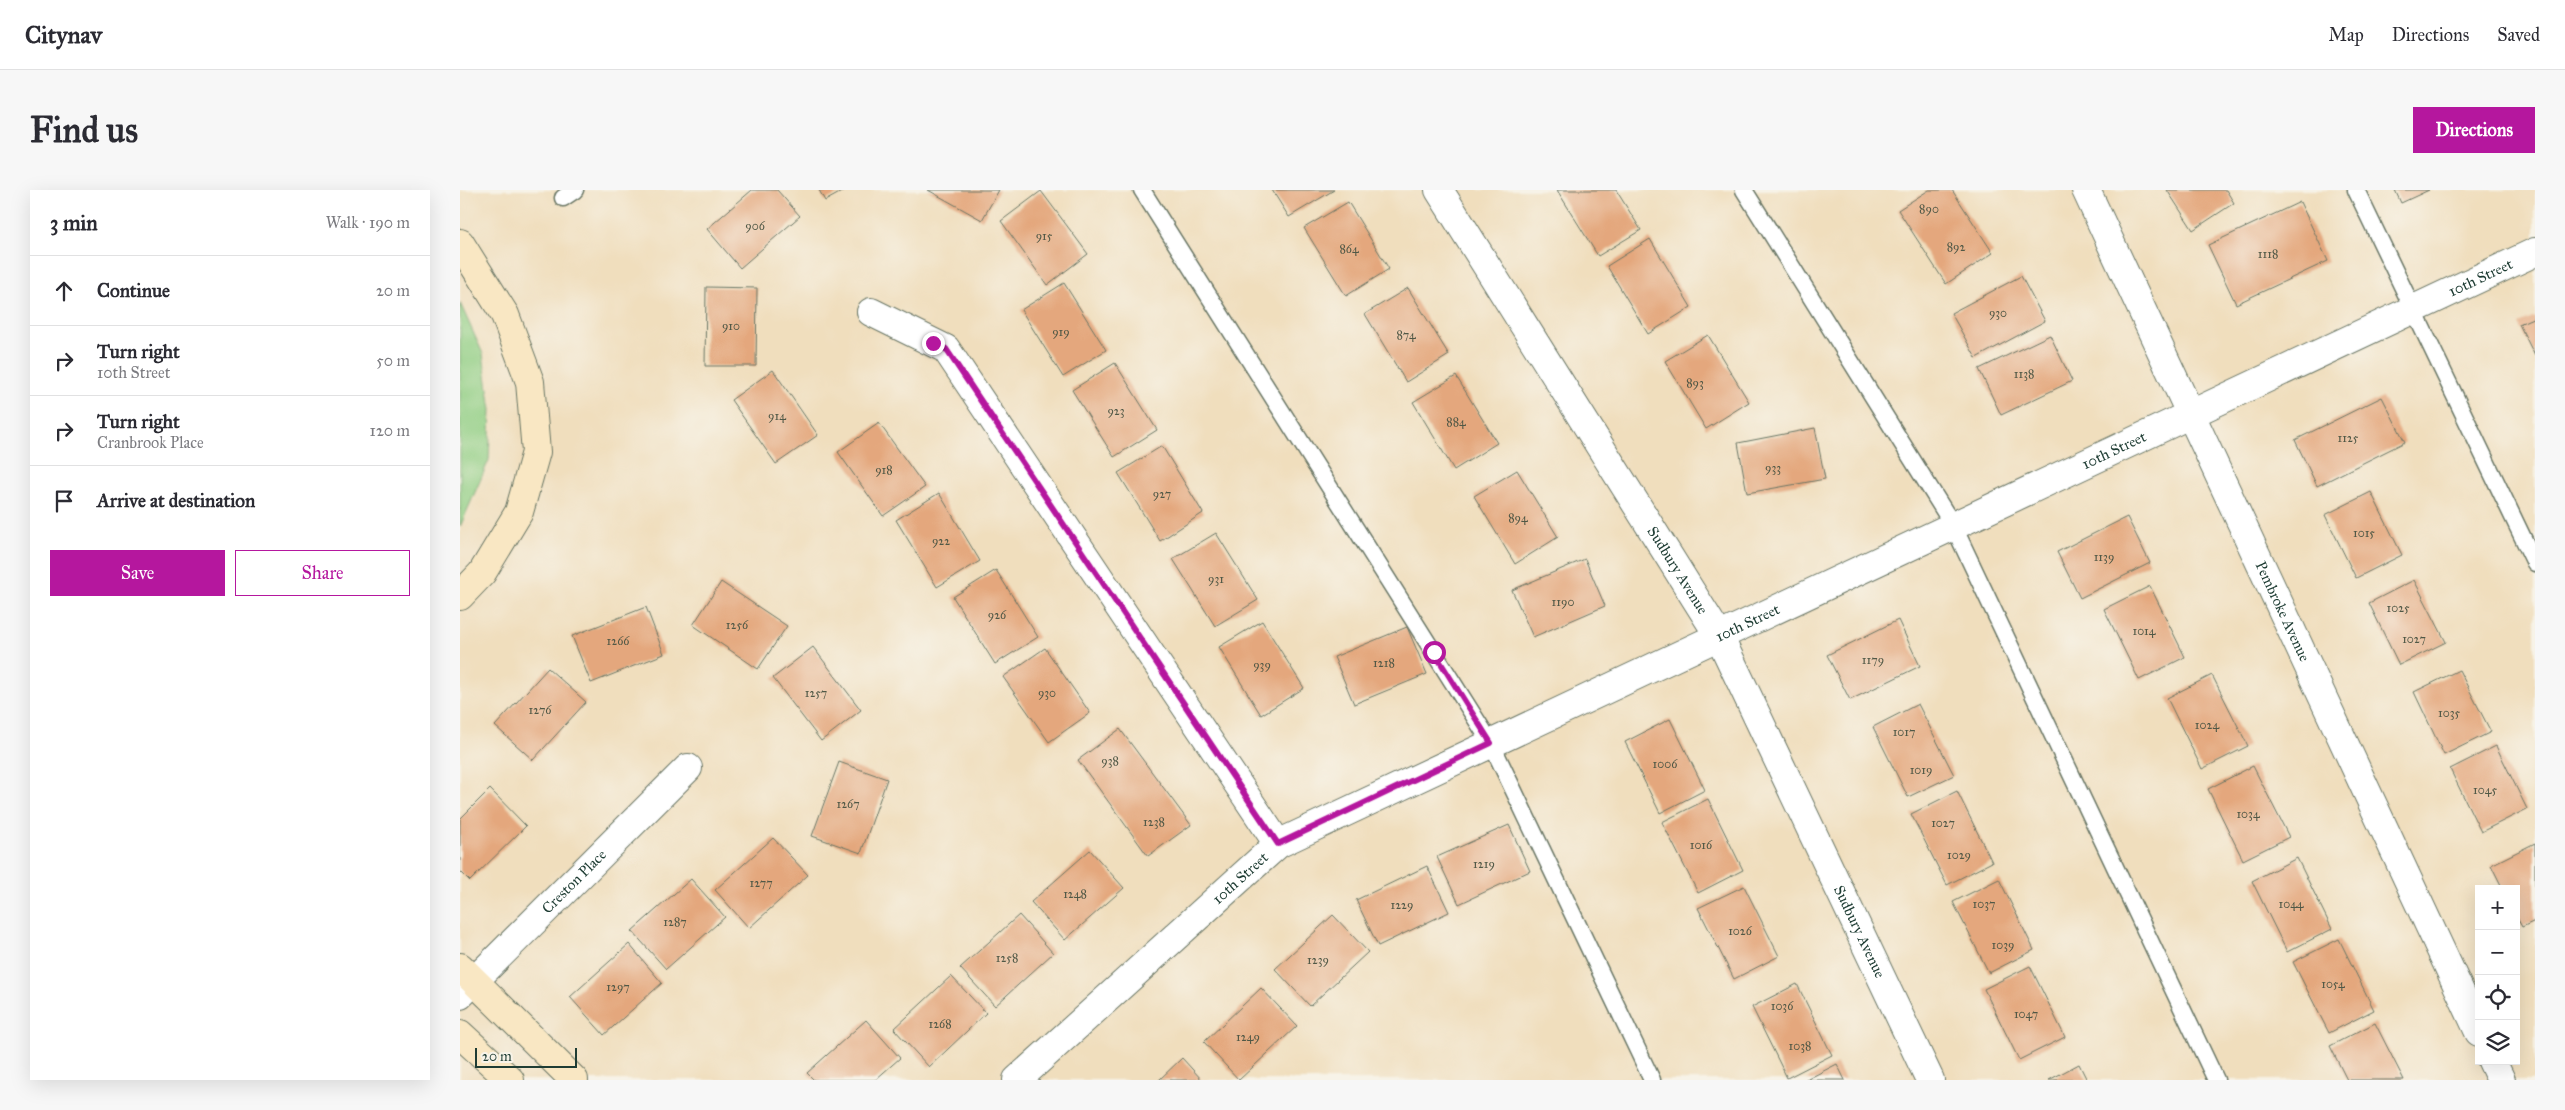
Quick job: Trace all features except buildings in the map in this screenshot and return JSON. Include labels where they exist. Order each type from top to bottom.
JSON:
[{"type":"main road","points":[[460,596],[482,573],[519,512],[536,452],[530,382],[505,315],[463,253]]},
{"type":"main road","points":[[464,981],[574,1080]]},
{"type":"main road","points":[[460,1034],[510,1080]]},
{"type":"street","name":"Sudbury Avenue","points":[[1439,190],[1719,636],[1930,1080]]},
{"type":"street","name":"Pembroke Avenue","points":[[2086,190],[2192,413],[2475,1023]]},
{"type":"street","name":"10th Street","points":[[1017,1080],[1278,844],[2535,252]]},
{"type":"street","points":[[871,312],[946,349],[1278,844]]},
{"type":"street","name":"Creston Place","points":[[464,981],[688,768]]},
{"type":"street","points":[[2494,1065],[2501,1080]]},
{"type":"lane","points":[[1142,190],[1491,743],[1652,1080]]},
{"type":"lane","points":[[1744,190],[1953,526],[2216,1080]]},
{"type":"lane","points":[[2356,190],[2535,563]]},
{"type":"green space","points":[[460,303],[483,354],[491,410],[489,460],[460,527]]},
{"type":"route","points":[[933,343],[946,349],[1278,844],[1491,743],[1434,652]]}]
